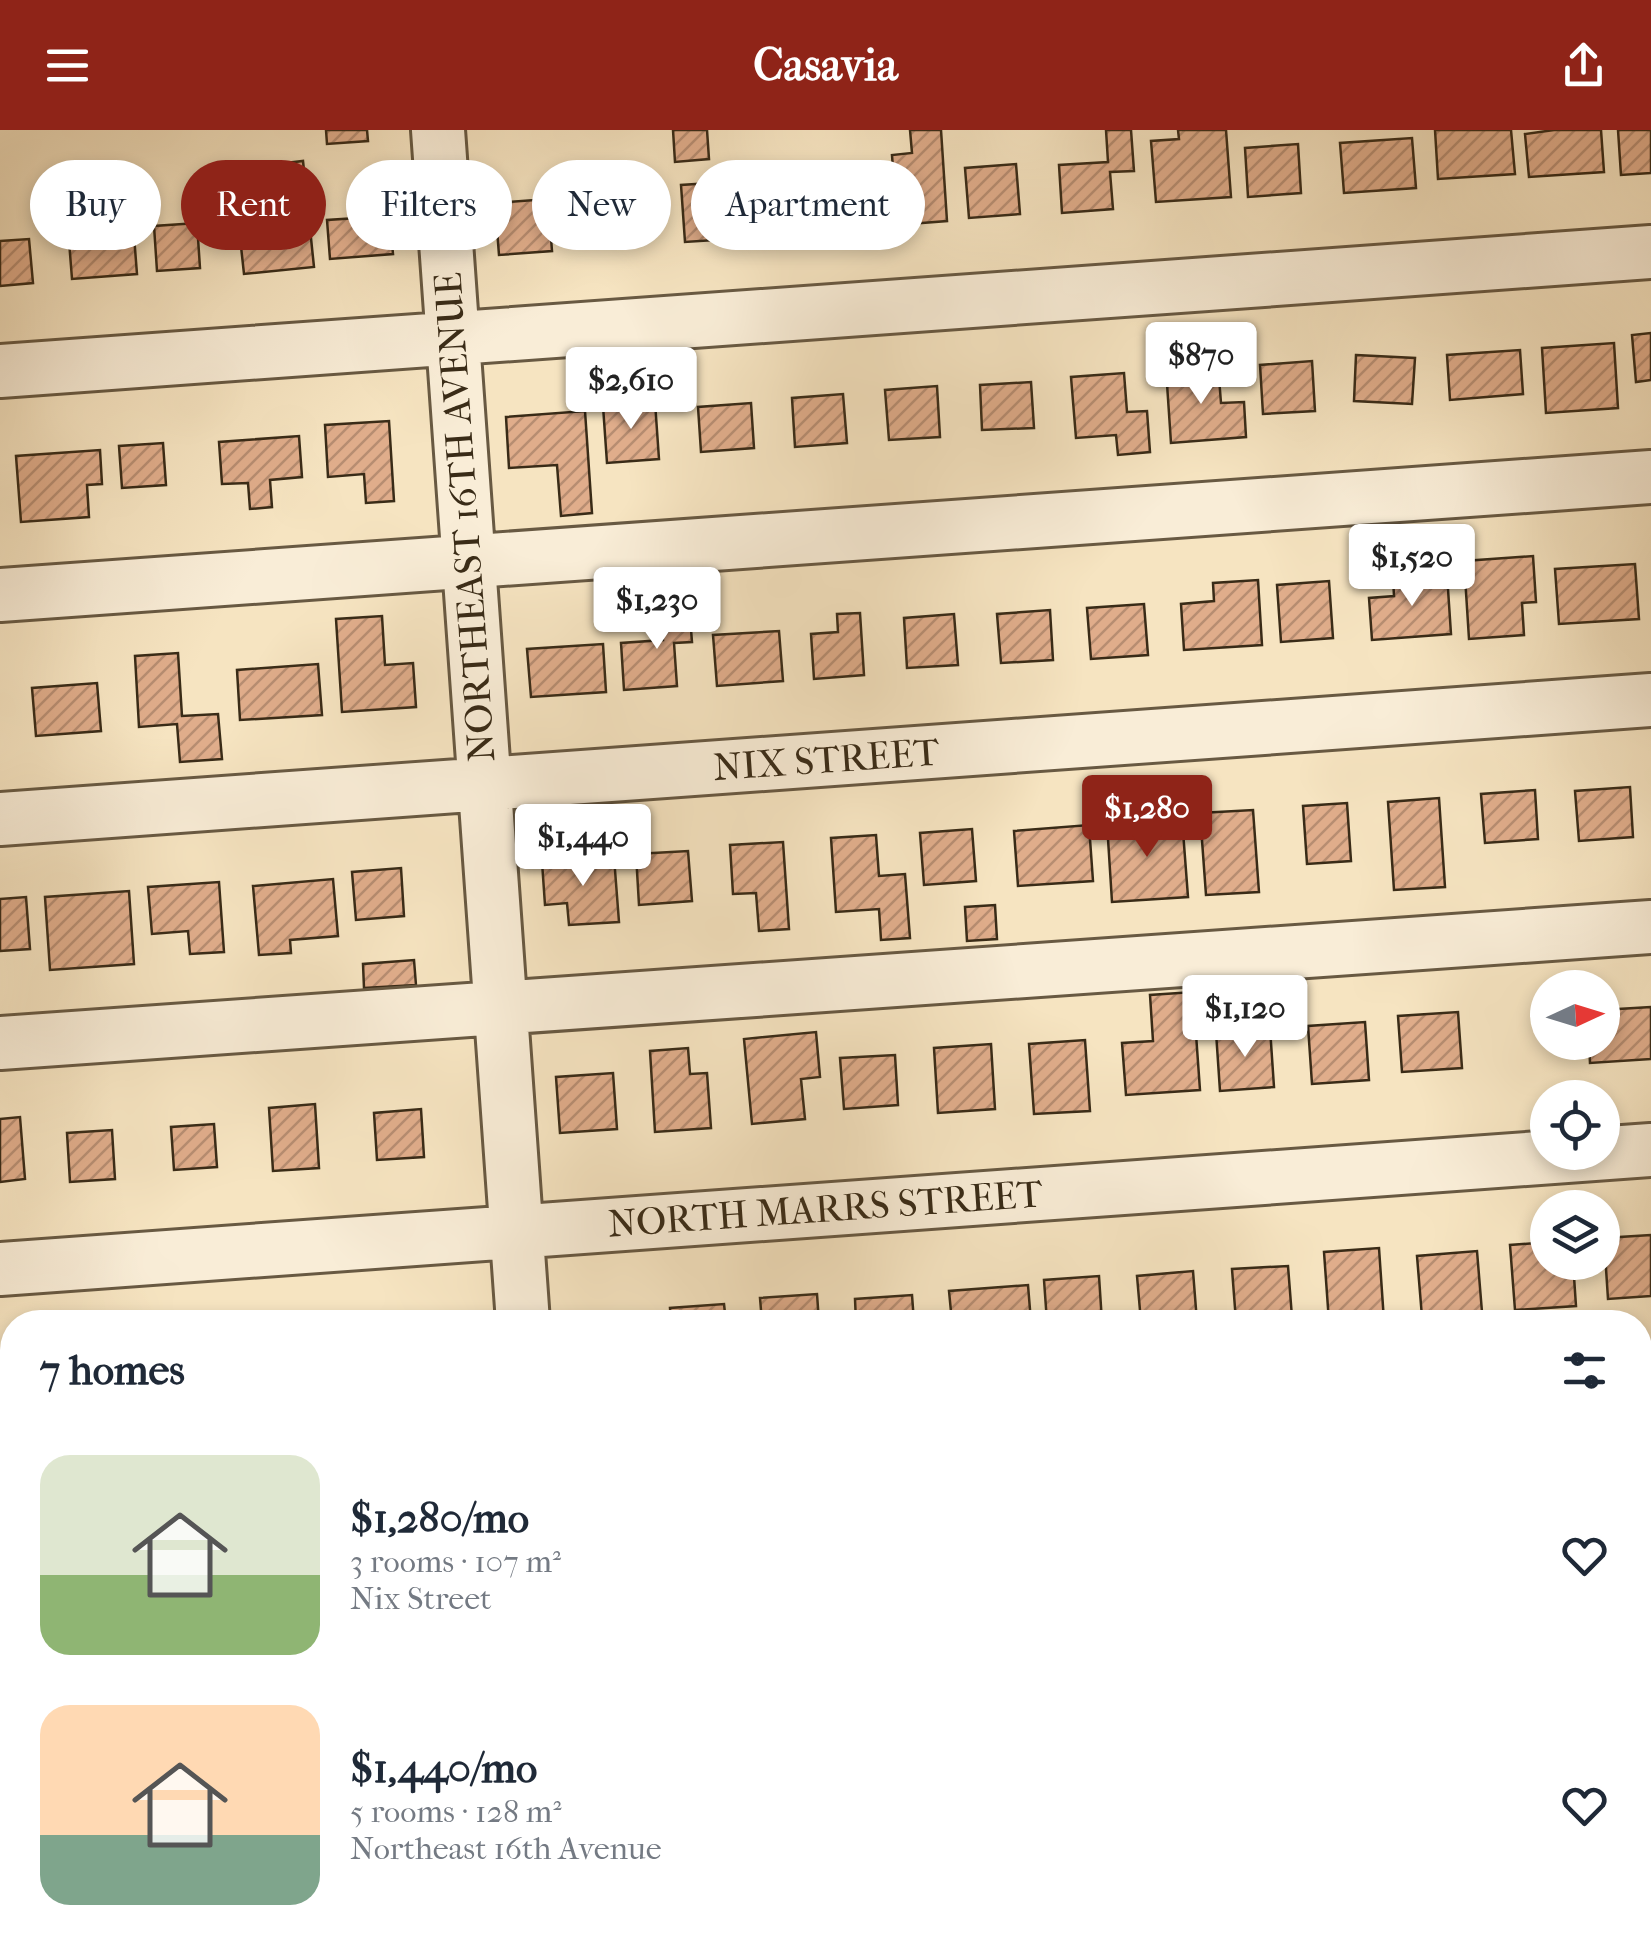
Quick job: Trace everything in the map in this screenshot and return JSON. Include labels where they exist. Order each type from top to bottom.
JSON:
[{"type":"street","name":"NORTHEAST 16TH AVENUE","points":[[438,130],[522,1310]]},
{"type":"street","points":[[0,371],[1651,252]]},
{"type":"street","points":[[0,594],[1651,476]]},
{"type":"street","name":"NIX STREET","points":[[0,819],[1651,700]]},
{"type":"street","points":[[0,1043],[1651,927]]},
{"type":"street","name":"NORTH MARRS STREET","points":[[0,1269],[1651,1150]]},
{"type":"building","points":[[326,130],[367,130],[368,141],[327,144]]},
{"type":"building","points":[[673,130],[707,130],[709,159],[675,162]]},
{"type":"building","points":[[910,130],[941,130],[947,221],[925,223],[925,160],[892,160],[892,155],[912,153]]},
{"type":"building","points":[[1106,130],[1131,130],[1134,171],[1110,172],[1113,209],[1062,213],[1059,165],[1108,162]]},
{"type":"building","points":[[1178,130],[1226,130],[1231,197],[1156,202],[1151,141],[1179,139]]},
{"type":"building","points":[[1435,130],[1511,130],[1515,174],[1438,179]]},
{"type":"building","points":[[1601,130],[1604,172],[1529,177],[1525,134]]},
{"type":"building","points":[[1618,130],[1651,130],[1651,173],[1621,175]]},
{"type":"building","points":[[1412,138],[1416,188],[1344,193],[1340,143]]},
{"type":"building","points":[[1298,144],[1301,193],[1248,197],[1245,148]]},
{"type":"building","points":[[1016,164],[1020,214],[969,218],[965,168]]},
{"type":"building","points":[[691,184],[691,242],[685,242],[681,185]]},
{"type":"building","points":[[532,200],[532,250],[552,251],[499,255],[499,250],[512,250],[512,202]]},
{"type":"building","points":[[346,219],[346,250],[393,250],[393,254],[330,259],[327,220]]},
{"type":"building","points":[[181,224],[181,250],[199,250],[200,268],[157,271],[156,250],[161,250],[161,226]]},
{"type":"building","points":[[29,239],[33,283],[0,286],[0,241]]},
{"type":"building","points":[[70,250],[135,250],[137,274],[72,279]]},
{"type":"building","points":[[241,250],[312,250],[314,267],[244,274]]},
{"type":"building","points":[[1651,333],[1651,380],[1636,382],[1632,335]]},
{"type":"building","points":[[1614,343],[1618,408],[1546,413],[1542,348]]},
{"type":"building","points":[[1520,350],[1523,394],[1450,400],[1447,355]]},
{"type":"building","points":[[1356,355],[1415,358],[1412,404],[1354,401]]},
{"type":"building","points":[[1312,361],[1315,411],[1263,414],[1260,365]]},
{"type":"building","points":[[1218,365],[1221,403],[1244,402],[1246,437],[1171,443],[1166,369]]},
{"type":"building","points":[[1124,373],[1127,412],[1147,411],[1150,452],[1118,455],[1116,435],[1076,438],[1071,377]]},
{"type":"building","points":[[1031,382],[1034,428],[982,430],[980,385]]},
{"type":"building","points":[[937,386],[940,437],[889,440],[885,390]]},
{"type":"building","points":[[843,394],[847,443],[795,447],[792,398]]},
{"type":"building","points":[[655,402],[659,459],[607,463],[603,406]]},
{"type":"building","points":[[751,403],[754,448],[701,452],[698,407]]},
{"type":"building","points":[[585,411],[592,513],[561,516],[557,465],[509,468],[506,417]]},
{"type":"building","points":[[389,421],[394,501],[366,503],[364,474],[328,477],[325,425]]},
{"type":"building","points":[[299,436],[302,477],[270,480],[272,507],[250,509],[248,483],[222,484],[219,442]]},
{"type":"building","points":[[163,443],[166,485],[122,488],[119,446]]},
{"type":"building","points":[[100,450],[102,484],[87,485],[89,517],[21,522],[16,456]]},
{"type":"building","points":[[1533,556],[1536,602],[1522,603],[1524,635],[1469,639],[1464,561]]},
{"type":"building","points":[[1635,564],[1639,619],[1559,624],[1555,569]]},
{"type":"building","points":[[1447,574],[1451,634],[1372,640],[1369,598],[1394,596],[1393,578]]},
{"type":"building","points":[[1258,580],[1262,645],[1184,650],[1181,604],[1214,601],[1213,583]]},
{"type":"building","points":[[1329,581],[1333,638],[1281,642],[1277,585]]},
{"type":"building","points":[[689,604],[692,642],[674,643],[677,686],[624,690],[621,643],[663,640],[661,606]]},
{"type":"building","points":[[1144,604],[1148,655],[1091,659],[1087,608]]},
{"type":"building","points":[[1050,610],[1053,660],[1001,663],[997,614]]},
{"type":"building","points":[[860,613],[864,675],[814,679],[811,634],[838,632],[837,614]]},
{"type":"building","points":[[954,614],[958,665],[907,668],[904,618]]},
{"type":"building","points":[[382,616],[385,665],[413,663],[416,707],[342,712],[336,619]]},
{"type":"building","points":[[779,631],[783,681],[717,686],[713,635]]},
{"type":"building","points":[[603,644],[606,692],[531,697],[527,649]]},
{"type":"building","points":[[178,653],[182,716],[218,714],[222,759],[180,762],[177,724],[139,727],[135,656]]},
{"type":"building","points":[[318,664],[322,715],[240,720],[237,670]]},
{"type":"building","points":[[97,683],[101,731],[36,736],[32,688]]},
{"type":"building","points":[[1630,787],[1633,837],[1579,841],[1575,791]]},
{"type":"building","points":[[1535,790],[1538,839],[1485,843],[1481,794]]},
{"type":"building","points":[[1439,798],[1445,887],[1394,890],[1388,802]]},
{"type":"building","points":[[1347,803],[1351,861],[1307,864],[1303,806]]},
{"type":"building","points":[[1253,810],[1259,892],[1206,895],[1200,813]]},
{"type":"building","points":[[1182,818],[1188,897],[1112,902],[1107,823]]},
{"type":"building","points":[[1089,825],[1093,881],[1018,886],[1014,831]]},
{"type":"building","points":[[972,829],[976,881],[924,885],[920,833]]},
{"type":"building","points":[[876,835],[879,876],[905,874],[910,938],[881,940],[879,909],[836,912],[831,838]]},
{"type":"building","points":[[783,842],[789,929],[759,931],[756,893],[733,894],[730,845]]},
{"type":"building","points":[[688,851],[692,901],[639,905],[636,854]]},
{"type":"building","points":[[614,857],[619,922],[569,925],[567,903],[545,905],[542,862]]},
{"type":"building","points":[[401,868],[404,916],[356,920],[352,872]]},
{"type":"building","points":[[333,879],[338,936],[290,940],[291,953],[259,955],[253,886]]},
{"type":"building","points":[[219,882],[224,952],[190,954],[188,931],[152,934],[148,887]]},
{"type":"building","points":[[129,891],[134,964],[50,970],[45,897]]},
{"type":"building","points":[[26,897],[30,949],[0,951],[0,899]]},
{"type":"building","points":[[995,905],[997,939],[967,941],[965,907]]},
{"type":"building","points":[[414,960],[416,985],[364,988],[363,964]]},
{"type":"building","points":[[1193,992],[1200,1090],[1126,1095],[1122,1043],[1153,1041],[1150,995]]},
{"type":"building","points":[[1651,1007],[1651,1059],[1590,1063],[1620,1060],[1620,1009]]},
{"type":"building","points":[[1458,1012],[1462,1068],[1402,1072],[1398,1016]]},
{"type":"building","points":[[1365,1022],[1369,1080],[1312,1084],[1308,1026]]},
{"type":"building","points":[[1270,1028],[1274,1087],[1220,1091],[1216,1032]]},
{"type":"building","points":[[816,1032],[820,1077],[801,1079],[805,1119],[752,1124],[744,1039]]},
{"type":"building","points":[[1085,1040],[1090,1111],[1034,1114],[1029,1044]]},
{"type":"building","points":[[991,1044],[995,1109],[938,1113],[934,1048]]},
{"type":"building","points":[[688,1048],[690,1074],[707,1073],[711,1128],[655,1132],[650,1051]]},
{"type":"building","points":[[895,1055],[898,1105],[844,1109],[840,1058]]},
{"type":"building","points":[[613,1073],[617,1129],[560,1133],[556,1077]]},
{"type":"building","points":[[315,1104],[319,1168],[273,1171],[269,1108]]},
{"type":"building","points":[[421,1109],[424,1157],[377,1160],[374,1113]]},
{"type":"building","points":[[20,1117],[25,1179],[0,1182],[0,1119]]},
{"type":"building","points":[[214,1124],[217,1167],[174,1170],[171,1127]]},
{"type":"building","points":[[112,1130],[115,1179],[70,1182],[67,1133]]},
{"type":"building","points":[[1651,1235],[1651,1296],[1608,1299],[1607,1280],[1620,1280],[1620,1237]]},
{"type":"building","points":[[1530,1243],[1530,1280],[1574,1280],[1576,1306],[1515,1310],[1510,1245]]},
{"type":"building","points":[[1379,1248],[1383,1310],[1328,1310],[1324,1252]]},
{"type":"building","points":[[1477,1251],[1482,1310],[1421,1310],[1417,1256]]},
{"type":"building","points":[[1288,1266],[1291,1310],[1235,1310],[1232,1269]]},
{"type":"building","points":[[1193,1271],[1196,1310],[1140,1310],[1137,1276]]},
{"type":"building","points":[[1099,1276],[1101,1310],[1046,1310],[1044,1280]]},
{"type":"building","points":[[1028,1285],[1030,1310],[951,1310],[949,1291]]},
{"type":"building","points":[[817,1294],[818,1310],[761,1310],[760,1298]]},
{"type":"building","points":[[912,1295],[913,1310],[855,1310],[855,1299]]},
{"type":"building","points":[[724,1304],[725,1310],[670,1310]]}]
